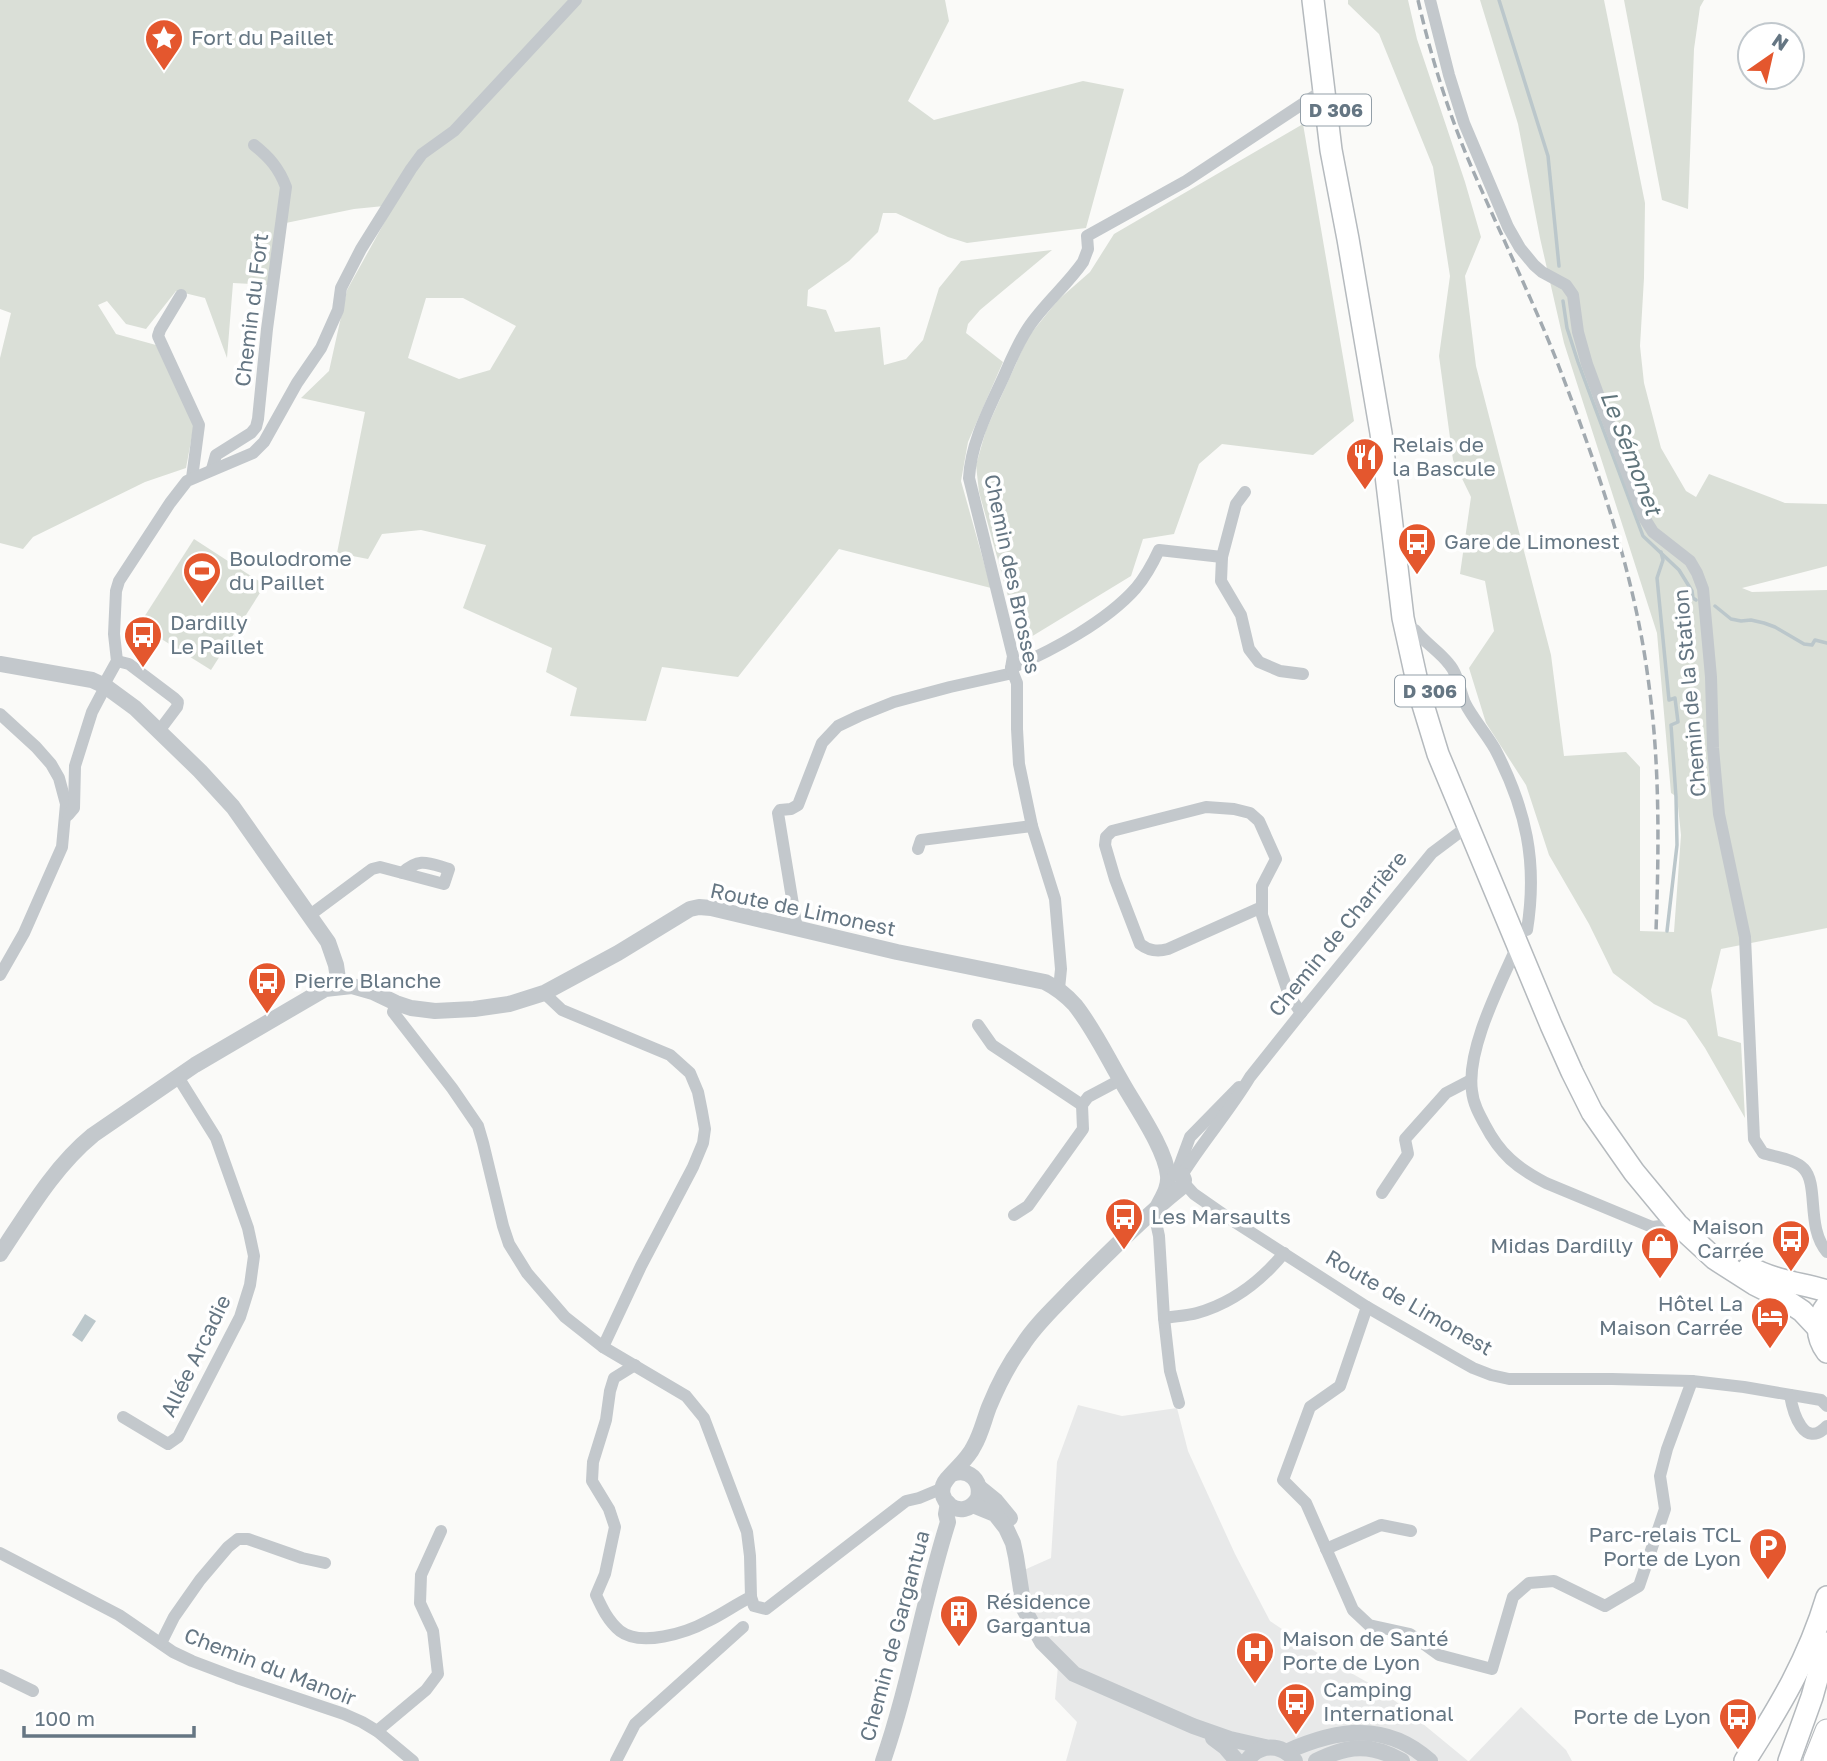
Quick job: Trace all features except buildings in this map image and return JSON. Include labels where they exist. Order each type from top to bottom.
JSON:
[{"type":"highway","points":[[1815,1761],[1827,1731]]},
{"type":"main road","name":"D 306","points":[[1313,0],[1331,150],[1381,433],[1403,618],[1420,695],[1438,754],[1468,827],[1586,1067],[1615,1122],[1642,1163],[1683,1211],[1725,1250],[1771,1277],[1827,1291]]},
{"type":"main road","name":"D 306","points":[[1325,0],[1335,108],[1391,430],[1415,630],[1424,672],[1455,760],[1567,1060],[1592,1112],[1628,1164],[1677,1224],[1715,1259],[1802,1311],[1818,1328]]},
{"type":"main road","points":[[1827,1305],[1819,1318],[1818,1328],[1820,1340],[1827,1352]]},
{"type":"main road","points":[[1745,1761],[1797,1676],[1827,1597]]},
{"type":"main road","points":[[1789,1761],[1812,1697],[1827,1643]]},
{"type":"street","points":[[65,819],[74,808],[75,766],[92,712],[117,661],[114,634],[116,592],[124,571],[187,481],[253,453],[264,442],[297,383],[321,348],[338,310],[341,288],[361,249],[422,154],[454,131],[576,0]]},
{"type":"street","name":"Chemin de la Station","points":[[1430,0],[1464,123],[1508,227],[1534,265],[1566,285],[1573,295],[1578,332],[1587,364],[1643,516],[1653,532],[1690,561],[1700,580],[1708,631],[1719,814],[1745,937],[1754,1139],[1763,1153],[1804,1168],[1809,1178],[1818,1238],[1827,1252]]},
{"type":"street","name":"Chemin des Brosses","points":[[1059,989],[1061,969],[1055,899],[1032,826],[1019,764],[1017,683],[1012,670],[1013,656],[969,478],[970,463],[982,423],[1017,349],[1029,327],[1083,262],[1088,249],[1087,236],[1185,181],[1316,95],[1324,93]]},
{"type":"street","name":"Chemin du Fort","points":[[212,469],[216,455],[251,433],[256,427],[259,414],[286,187],[281,173],[270,158],[254,145]]},
{"type":"street","points":[[181,295],[158,336],[199,425],[192,478]]},
{"type":"street","points":[[1245,492],[1236,504],[1222,557],[1221,581],[1241,615],[1249,649],[1259,662],[1280,671],[1303,674]]},
{"type":"street","points":[[796,929],[778,813],[798,805],[822,743],[838,726],[894,702],[1012,670],[1060,644],[1114,608],[1137,586],[1159,550],[1222,557]]},
{"type":"street","points":[[1415,630],[1424,642],[1451,665],[1466,705],[1494,747],[1518,800],[1530,849],[1531,905],[1522,937],[1477,1039],[1471,1080],[1475,1105],[1491,1137],[1509,1160],[1529,1174],[1580,1199],[1652,1227],[1677,1224]]},
{"type":"street","points":[[117,661],[128,664],[177,702],[177,707],[159,731]]},
{"type":"street","points":[[0,664],[92,680],[135,708],[233,807],[310,915],[332,951],[339,986],[314,995],[178,1077],[93,1135],[60,1166],[0,1254]]},
{"type":"street","points":[[0,714],[51,764],[59,778],[66,804],[62,847],[24,933],[0,975]]},
{"type":"street","points":[[1262,907],[1168,949],[1147,949],[1140,944],[1115,879],[1105,845],[1106,837],[1112,831],[1206,807],[1234,809],[1255,816],[1263,826],[1276,859],[1262,886],[1262,907],[1262,915],[1289,995],[1301,1013]]},
{"type":"street","points":[[918,849],[921,840],[1032,826]]},
{"type":"street","name":"Chemin de Charrière","points":[[947,1491],[974,1447],[1002,1378],[1022,1344],[1082,1279],[1154,1209],[1178,1180],[1250,1077],[1432,853],[1468,827]]},
{"type":"street","points":[[310,915],[372,869],[380,867],[402,873]]},
{"type":"street","name":"Route de Limonest","points":[[339,986],[352,986],[411,1008],[435,1011],[509,1004],[544,993],[618,953],[690,909],[699,907],[1045,982],[1059,989]]},
{"type":"street","points":[[1059,989],[1074,1004],[1096,1036],[1156,1142],[1166,1166],[1178,1180]]},
{"type":"street","points":[[544,993],[562,1010],[670,1055],[690,1073],[698,1092],[705,1129],[703,1143],[693,1167],[641,1266],[603,1347]]},
{"type":"street","points":[[396,1003],[393,1012],[478,1126],[503,1226],[518,1259],[565,1317],[603,1347],[686,1396],[704,1418],[747,1532],[751,1597],[754,1606],[766,1609],[906,1501],[947,1491],[957,1472],[968,1473],[1013,1522],[1020,1552],[1018,1573]]},
{"type":"street","points":[[978,1025],[992,1045],[1082,1105]]},
{"type":"street","name":"Allée Arcadie","points":[[123,1417],[168,1444],[178,1437],[240,1317],[250,1285],[254,1256],[237,1196],[216,1138],[178,1077]]},
{"type":"street","name":"Chemin de Charrière","points":[[1178,1180],[1190,1137],[1250,1077]]},
{"type":"street","points":[[1014,1215],[1028,1206],[1083,1129],[1082,1105],[1088,1097],[1120,1080]]},
{"type":"street","points":[[1382,1193],[1408,1154],[1405,1139],[1446,1093],[1471,1080]]},
{"type":"street","name":"Route de Limonest","points":[[1178,1180],[1367,1307],[1473,1368],[1491,1375],[1509,1380],[1692,1381],[1821,1400],[1827,1406]]},
{"type":"street","points":[[1154,1209],[1159,1236],[1170,1371],[1180,1404]]},
{"type":"street","points":[[1164,1318],[1197,1313],[1229,1301],[1252,1286],[1284,1253]]},
{"type":"street","points":[[1367,1307],[1340,1385],[1310,1407],[1283,1480],[1306,1503],[1353,1610],[1369,1625],[1410,1634],[1439,1655],[1492,1669],[1513,1597],[1529,1583],[1554,1581],[1605,1606],[1639,1586],[1665,1509],[1660,1476],[1692,1381]]},
{"type":"street","points":[[635,1365],[614,1378],[606,1420],[593,1462],[592,1481],[609,1509],[615,1527],[605,1574],[596,1595],[605,1614],[621,1632],[643,1639],[669,1636],[706,1622],[751,1597]]},
{"type":"street","points":[[1790,1395],[1797,1422],[1804,1430],[1817,1433],[1827,1426]]},
{"type":"street","name":"Chemin de Charrière","points":[[974,1447],[978,1484]]},
{"type":"street","points":[[968,1507],[978,1497],[978,1484]]},
{"type":"street","points":[[947,1491],[953,1507],[990,1511],[1001,1520],[1013,1543],[1024,1609],[1042,1642],[1074,1674],[1193,1726],[1230,1739],[1280,1748],[1291,1756],[1307,1743],[1349,1733],[1374,1733],[1407,1743],[1430,1761]]},
{"type":"street","name":"Chemin de Gargantua","points":[[883,1761],[916,1645],[928,1587],[948,1522],[947,1491]]},
{"type":"street","name":"Chemin de Gargantua","points":[[948,1522],[968,1507]]},
{"type":"street","points":[[1326,1549],[1381,1525],[1411,1531]]},
{"type":"street","points":[[377,1731],[426,1690],[438,1674],[433,1631],[420,1602],[421,1575],[441,1531]]},
{"type":"street","points":[[161,1643],[192,1590],[239,1539],[248,1539],[325,1563]]},
{"type":"street","name":"Chemin du Manoir","points":[[0,1553],[119,1615],[173,1652],[202,1666],[344,1714],[377,1731],[413,1761]]},
{"type":"street","points":[[616,1761],[635,1724],[743,1627]]},
{"type":"street","points":[[0,1675],[33,1691]]},
{"type":"street","points":[[1193,1726],[1225,1747],[1237,1761]]},
{"type":"street","points":[[1247,1761],[1265,1747]]},
{"type":"street","points":[[1316,1761],[1334,1752],[1353,1748],[1373,1748],[1402,1761]]},
{"type":"shaded area","points":[[0,0],[945,0],[949,21],[908,101],[934,120],[1083,81],[1124,89],[1086,228],[967,243],[896,213],[883,213],[878,232],[849,261],[808,290],[807,306],[826,310],[835,332],[880,327],[884,365],[906,359],[923,340],[939,288],[961,261],[1052,250],[980,310],[968,324],[966,333],[1003,362],[968,442],[961,481],[991,588],[839,549],[738,677],[662,667],[646,721],[570,716],[577,688],[546,672],[552,648],[463,608],[486,545],[421,530],[382,534],[368,559],[337,553],[365,412],[301,398],[329,371],[347,290],[394,205],[354,209],[276,225],[269,285],[233,283],[227,358],[205,298],[176,291],[146,329],[126,324],[107,301],[98,305],[116,334],[156,345],[194,425],[186,468],[145,482],[33,537],[23,549],[0,543],[0,358],[11,313],[0,309]],"holes":[[[426,298],[463,298],[516,326],[490,370],[459,379],[408,358]]]},
{"type":"shaded area","points":[[1348,0],[1408,0],[1417,39],[1481,237],[1465,276],[1476,366],[1551,655],[1564,756],[1626,752],[1640,767],[1640,931],[1674,932],[1681,835],[1677,797],[1671,793],[1657,633],[1564,343],[1518,124],[1480,0],[1604,0],[1645,203],[1640,346],[1644,383],[1661,448],[1686,491],[1696,497],[1709,474],[1785,503],[1827,504],[1827,566],[1742,588],[1752,592],[1827,590],[1827,928],[1721,949],[1711,990],[1718,1036],[1741,1043],[1745,1118],[1686,1020],[1654,1004],[1613,973],[1589,924],[1549,855],[1526,785],[1486,723],[1469,668],[1494,631],[1485,581],[1460,574],[1471,497],[1453,460],[1439,356],[1450,276],[1433,167],[1379,34],[1348,4]]},
{"type":"shaded area","points":[[1624,0],[1704,0],[1700,7],[1694,49],[1688,209],[1662,200]]},
{"type":"shaded area","points":[[1303,124],[1354,421],[1313,455],[1222,444],[1199,464],[1174,534],[1143,539],[1131,576],[1021,643],[979,492],[976,465],[986,430],[1028,337],[1058,300],[1090,272],[1114,234]]},
{"type":"shaded area","name":"Boulodrome du Paillet","points":[[194,539],[265,585],[211,670],[139,625]]},
{"type":"shaded area","points":[[85,1314],[96,1321],[82,1342],[72,1335]]},
{"type":"shaded area","points":[[1078,1405],[1122,1416],[1177,1408],[1188,1451],[1235,1554],[1270,1621],[1328,1660],[1383,1691],[1468,1761],[1066,1761],[1077,1722],[1055,1699],[1059,1655],[1046,1638],[1032,1609],[1024,1570],[1051,1558],[1057,1462]]},
{"type":"shaded area","points":[[1521,1707],[1566,1750],[1572,1761],[1469,1761]]},
{"type":"waterway","name":"Le Sémonet","points":[[1499,0],[1548,156],[1559,266]]},
{"type":"waterway","name":"Le Sémonet","points":[[1563,301],[1567,328],[1578,362],[1643,536],[1679,570],[1696,600]]},
{"type":"waterway","points":[[1661,552],[1663,560],[1657,578],[1669,700],[1675,698],[1678,722],[1671,725],[1677,845],[1667,931]]},
{"type":"waterway","name":"Le Sémonet","points":[[1715,606],[1731,619],[1764,623],[1804,644],[1812,645],[1815,640],[1827,643]]},
{"type":"railway","points":[[1418,0],[1434,63],[1455,125],[1556,359],[1599,476],[1623,557],[1642,638],[1655,741],[1658,836],[1656,931]]},
{"type":"place","name":"Fort du Paillet","points":[[164,72]]},
{"type":"place","name":"Relais de la Bascule","points":[[1365,491]]},
{"type":"place","name":"Gare de Limonest","points":[[1417,576]]},
{"type":"place","name":"Boulodrome du Paillet","points":[[202,605]]},
{"type":"place","name":"Dardilly Le Paillet","points":[[143,669]]},
{"type":"place","name":"Pierre Blanche","points":[[267,1015]]},
{"type":"place","name":"Les Marsaults","points":[[1124,1251]]},
{"type":"place","name":"Maison Carrée","points":[[1791,1273]]},
{"type":"place","name":"Midas Dardilly","points":[[1660,1280]]},
{"type":"place","name":"Hôtel La Maison Carrée","points":[[1770,1350]]},
{"type":"place","name":"Parc-relais TCL Porte de Lyon","points":[[1768,1581]]},
{"type":"place","name":"Résidence Gargantua","points":[[959,1648]]},
{"type":"place","name":"Maison de Santé Porte de Lyon","points":[[1255,1685]]},
{"type":"place","name":"Camping International","points":[[1296,1736]]},
{"type":"place","name":"Porte de Lyon","points":[[1738,1751]]}]
